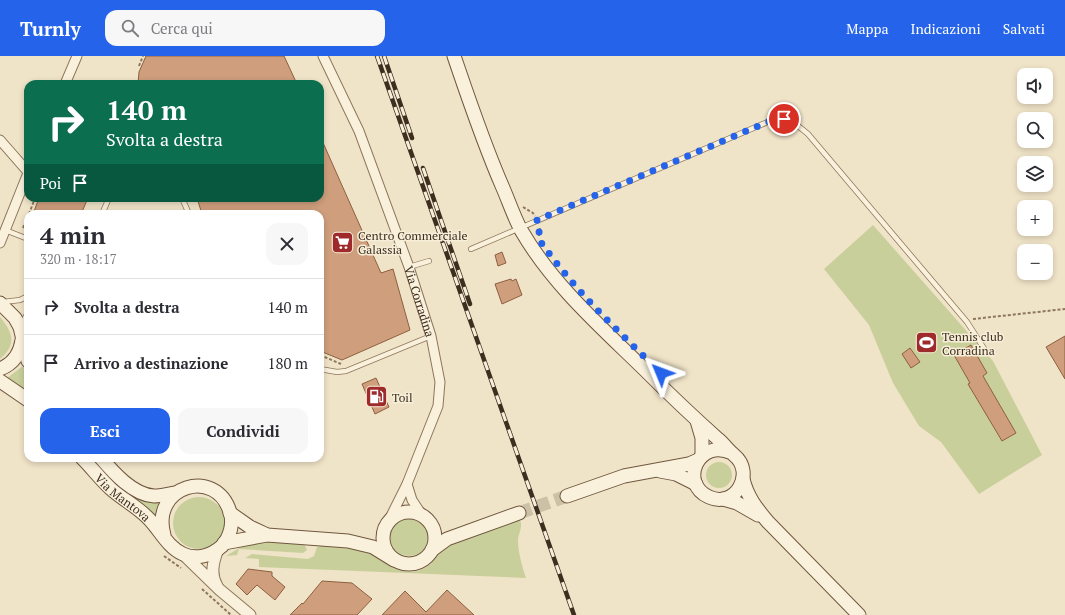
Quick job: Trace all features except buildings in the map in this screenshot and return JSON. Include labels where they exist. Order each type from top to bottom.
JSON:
[{"type":"main road","points":[[454,56],[487,151],[520,228],[546,268],[574,300],[697,421],[720,440],[736,457],[743,467],[743,479],[746,492],[754,505],[768,522],[859,615]]},
{"type":"main road","points":[[0,302],[15,318],[20,327],[24,347]]},
{"type":"main road","points":[[0,369],[16,358],[22,340]]},
{"type":"main road","points":[[0,381],[24,397]]},
{"type":"main road","points":[[696,484],[694,471],[700,458],[702,438],[697,421]]},
{"type":"main road","points":[[567,496],[624,476],[689,464],[707,452],[720,449],[732,453]]},
{"type":"main road","name":"Via Mantova","points":[[86,462],[111,489],[147,517],[175,549],[182,554]]},
{"type":"main road","name":"Via Mantova","points":[[105,462],[126,484],[137,490],[152,496],[176,493]]},
{"type":"main road","points":[[656,470],[676,474],[696,484],[706,496],[737,503],[752,510],[768,522]]},
{"type":"main road","points":[[723,499],[738,490],[743,479]]},
{"type":"main road","name":"Via Mantova","points":[[164,536],[162,526],[163,512],[169,499],[184,488],[204,487],[221,496],[230,513],[231,529],[221,546]]},
{"type":"main road","points":[[348,541],[364,538],[387,523],[397,514],[405,512],[414,512],[437,528],[448,531],[469,530]]},
{"type":"main road","points":[[230,513],[250,527],[267,535]]},
{"type":"main road","points":[[182,554],[197,557],[212,553],[221,546],[267,535],[348,541],[373,547],[402,564],[411,565],[420,562],[427,557],[432,550],[447,539],[519,513]]},
{"type":"main road","points":[[426,519],[435,536],[432,550]]},
{"type":"main road","points":[[387,523],[382,542],[384,549],[394,560]]},
{"type":"street","points":[[67,80],[76,56]]},
{"type":"street","name":"Via Corradina","points":[[323,56],[358,131],[409,267],[431,336],[440,382],[438,406],[407,484],[387,523]]},
{"type":"street","points":[[0,140],[24,167]]},
{"type":"street","points":[[0,243],[24,182]]},
{"type":"street","points":[[407,484],[412,500],[426,519]]},
{"type":"street","name":"Via Mantova","points":[[220,590],[214,580],[213,563],[221,546]]},
{"type":"street","name":"Via Mantova","points":[[182,554],[220,590],[250,615]]},
{"type":"lane","points":[[471,249],[770,121],[784,119],[795,123],[808,134],[966,322],[985,350]]},
{"type":"lane","points":[[5,230],[24,237]]},
{"type":"lane","points":[[409,267],[429,261]]},
{"type":"lane","points":[[0,302],[20,300],[24,298]]},
{"type":"lane","points":[[20,327],[24,320]]},
{"type":"lane","points":[[324,370],[337,372],[346,371],[431,336]]},
{"type":"path","points":[[139,66],[143,56]]},
{"type":"path","points":[[520,205],[533,212],[540,227],[538,238]]},
{"type":"path","points":[[966,322],[980,317],[1065,310]]},
{"type":"path","points":[[324,357],[344,365]]},
{"type":"green space","name":"Tennis club Corradina","points":[[873,225],[993,361],[1042,455],[979,494],[941,442],[919,426],[893,383],[869,325],[824,269]]},
{"type":"green space","points":[[0,317],[8,328],[11,344],[9,349],[0,359]]},
{"type":"green space","points":[[23,366],[24,389],[7,378]]},
{"type":"green space","points":[[95,462],[98,462],[116,481],[132,494],[151,503],[161,504],[156,518],[146,507],[116,485]]},
{"type":"green space","points":[[719,462],[728,466],[732,475],[728,484],[719,488],[710,484],[706,475],[710,466]]},
{"type":"green space","points":[[194,497],[204,497],[213,501],[221,509],[225,518],[225,528],[221,537],[213,545],[204,549],[194,549],[185,545],[177,537],[173,528],[173,518],[177,509],[185,501]]},
{"type":"green space","points":[[405,518],[413,518],[423,523],[427,530],[427,544],[423,551],[413,556],[405,556],[395,551],[393,548],[390,541],[390,533],[395,523],[398,521]]},
{"type":"green space","points":[[520,520],[521,525],[518,539],[519,549],[526,578],[259,567],[259,559],[245,558],[252,554],[308,559],[314,556],[317,547],[351,547],[369,551],[399,569],[415,571],[425,568],[434,560],[441,550],[451,543]]},
{"type":"green space","points":[[259,542],[304,544],[307,550],[303,553],[239,549],[237,555],[226,556],[246,544]]},
{"type":"tunnel","points":[[519,513],[567,496]]},
{"type":"railway","points":[[377,56],[574,615]]},
{"type":"railway","points":[[384,56],[412,138]]},
{"type":"railway","points":[[423,168],[470,304]]},
{"type":"place","name":"Centro Commerciale Galassia","points":[[343,242]]},
{"type":"place","name":"Tennis club Corradina","points":[[927,343]]},
{"type":"place","name":"Toil","points":[[376,397]]},
{"type":"route","points":[[661,373],[604,318],[554,262],[538,238],[540,227],[537,220],[770,121],[784,119]]}]
